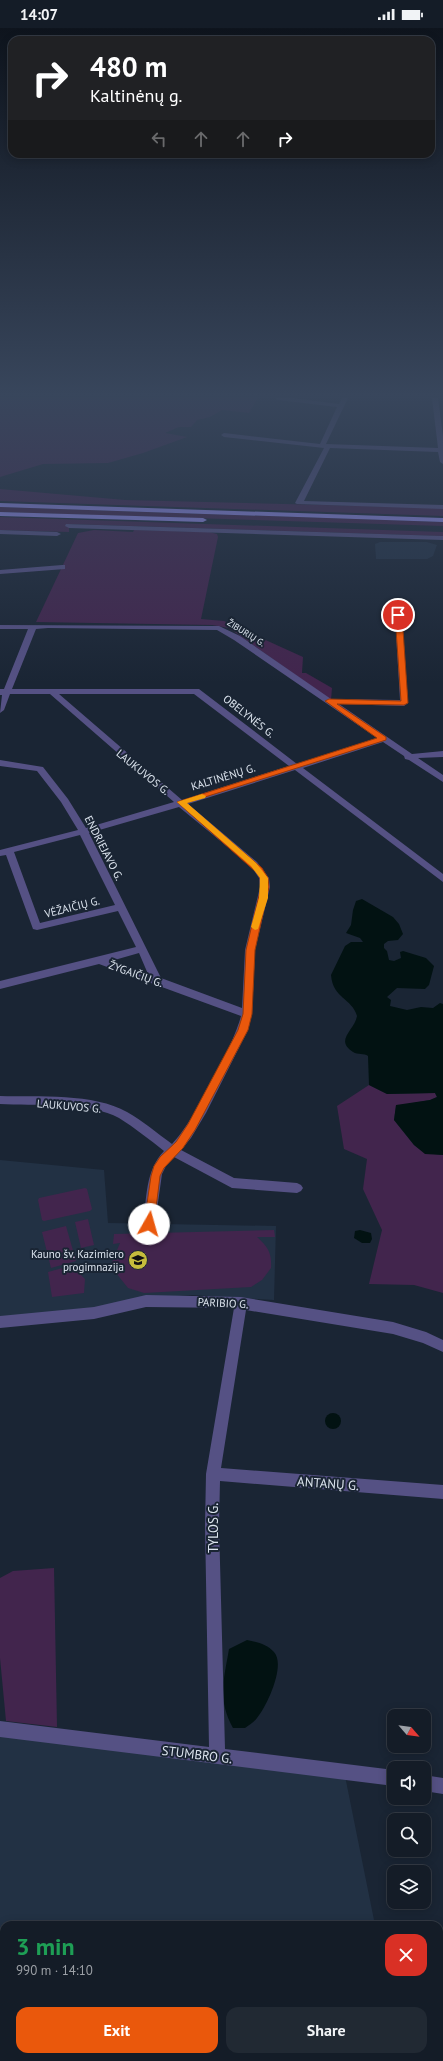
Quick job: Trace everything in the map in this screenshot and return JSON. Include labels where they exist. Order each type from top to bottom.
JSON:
[{"type":"highway","points":[[0,505],[443,520]]},
{"type":"highway","points":[[0,514],[443,528]]},
{"type":"street","points":[[303,493],[299,502],[443,508]]},
{"type":"street","points":[[69,526],[443,538]]},
{"type":"street","points":[[0,532],[57,534]]},
{"type":"street","points":[[0,572],[62,567]]},
{"type":"street","points":[[329,701],[404,703],[397,602]]},
{"type":"street","points":[[0,710],[4,692],[33,626]]},
{"type":"street","name":"ŽIBURIŲ G.","points":[[0,627],[219,628],[237,638],[408,757],[443,779]]},
{"type":"street","name":"OBELYNĖS G.","points":[[4,692],[196,691],[443,879]]},
{"type":"street","name":"LAUKUVOS G.","points":[[52,692],[107,743],[181,802],[254,864],[264,878],[264,898],[250,950],[247,1014],[243,1030],[193,1125],[180,1145],[163,1160],[156,1176],[149,1224]]},
{"type":"street","name":"KALTINĖNŲ G.","points":[[4,852],[83,831],[181,802],[383,739]]},
{"type":"street","points":[[408,757],[425,754],[443,754]]},
{"type":"street","name":"ENDRIEJAVO G.","points":[[0,763],[31,766],[40,769],[65,801],[83,831],[142,948],[156,980]]},
{"type":"street","name":"VĖŽAIČIŲ G.","points":[[4,852],[37,927],[121,907]]},
{"type":"street","points":[[99,960],[142,948]]},
{"type":"street","name":"ŽYGAIČIŲ G.","points":[[0,985],[99,960],[247,1014]]},
{"type":"street","name":"LAUKUVOS G.","points":[[0,1100],[83,1105],[115,1111],[123,1115],[173,1151],[232,1183],[297,1188]]},
{"type":"street","name":"PARIBIO G.","points":[[0,1322],[94,1313],[109,1310],[132,1302],[241,1303],[392,1328],[426,1338],[443,1346]]},
{"type":"street","name":"TYLOS G.","points":[[217,1756],[212,1525],[213,1474],[241,1303]]},
{"type":"street","name":"ANTANŲ G.","points":[[213,1474],[443,1492]]},
{"type":"street","name":"STUMBRO G.","points":[[0,1728],[387,1777]]},
{"type":"street","points":[[431,1784],[443,1786]]},
{"type":"shaded area","points":[[0,493],[44,493],[125,500],[443,508],[443,516],[0,501]]},
{"type":"shaded area","points":[[0,507],[443,522],[443,526],[0,512]]},
{"type":"shaded area","points":[[0,517],[443,532],[443,536],[69,524],[69,532],[0,530]]},
{"type":"shaded area","points":[[94,530],[133,532],[134,530],[209,532],[217,534],[218,537],[201,619],[224,621],[303,657],[302,673],[306,673],[332,688],[331,700],[229,628],[212,625],[36,622],[78,533]]},
{"type":"shaded area","points":[[380,542],[427,542],[437,545],[433,556],[427,559],[376,559],[375,544]]},
{"type":"shaded area","points":[[362,899],[393,917],[399,924],[403,934],[398,940],[388,941],[384,944],[389,960],[394,961],[401,958],[400,952],[403,951],[426,958],[434,966],[429,985],[425,989],[397,988],[387,997],[391,1000],[390,1006],[407,1010],[421,1007],[433,1008],[440,1003],[443,1004],[443,1155],[425,1154],[414,1145],[394,1120],[396,1105],[430,1100],[437,1097],[435,1093],[387,1094],[369,1085],[368,1056],[353,1052],[345,1043],[345,1039],[357,1016],[351,1005],[335,989],[332,983],[331,975],[345,946],[351,942],[363,942],[360,938],[346,933],[351,925],[356,901]]},
{"type":"shaded area","points":[[369,1085],[387,1094],[435,1093],[437,1097],[430,1100],[396,1106],[394,1120],[414,1145],[425,1153],[443,1155],[443,1293],[414,1285],[369,1284],[382,1230],[363,1189],[367,1159],[344,1149],[337,1106]]},
{"type":"shaded area","name":"Kauno šv. Kazimiero progimnazija","points":[[0,1160],[104,1170],[108,1223],[276,1226],[274,1300],[192,1295],[135,1299],[99,1307],[0,1317]]},
{"type":"shaded area","points":[[85,1188],[87,1189],[92,1209],[90,1211],[44,1221],[42,1220],[38,1200],[39,1198]]},
{"type":"shaded area","points":[[88,1219],[94,1245],[81,1248],[75,1222]]},
{"type":"shaded area","points":[[66,1226],[76,1261],[51,1268],[42,1232]]},
{"type":"shaded area","points":[[274,1230],[275,1237],[257,1237],[264,1244],[270,1254],[271,1268],[262,1280],[251,1287],[144,1293],[128,1288],[116,1273],[112,1262],[120,1243],[113,1244],[114,1234]]},
{"type":"shaded area","points":[[360,1230],[371,1233],[372,1239],[370,1243],[362,1243],[354,1238],[355,1231]]},
{"type":"shaded area","points":[[77,1264],[80,1274],[85,1279],[84,1293],[52,1297],[48,1272]]},
{"type":"shaded area","points":[[333,1413],[339,1415],[341,1421],[339,1427],[333,1429],[327,1427],[325,1421],[327,1415]]},
{"type":"shaded area","points":[[54,1568],[57,1727],[6,1721],[0,1658],[0,1578],[13,1571]]},
{"type":"shaded area","points":[[247,1640],[265,1645],[274,1652],[277,1658],[277,1675],[266,1704],[257,1718],[245,1728],[233,1728],[228,1718],[223,1698],[225,1670],[229,1649]]},
{"type":"shaded area","points":[[0,1729],[344,1771],[374,1921],[0,1921]]},
{"type":"slow traffic","points":[[202,796],[181,802],[207,826],[254,864],[264,878],[264,898],[255,927]]},
{"type":"place","name":"Kauno šv. Kazimiero progimnazija","points":[[138,1260]]},
{"type":"route","points":[[149,1224],[156,1176],[159,1166],[163,1160],[180,1145],[192,1127],[243,1030],[247,1014],[250,950],[264,898],[265,887],[264,878],[259,870],[181,802],[383,739],[329,701],[404,703],[398,615]]}]
